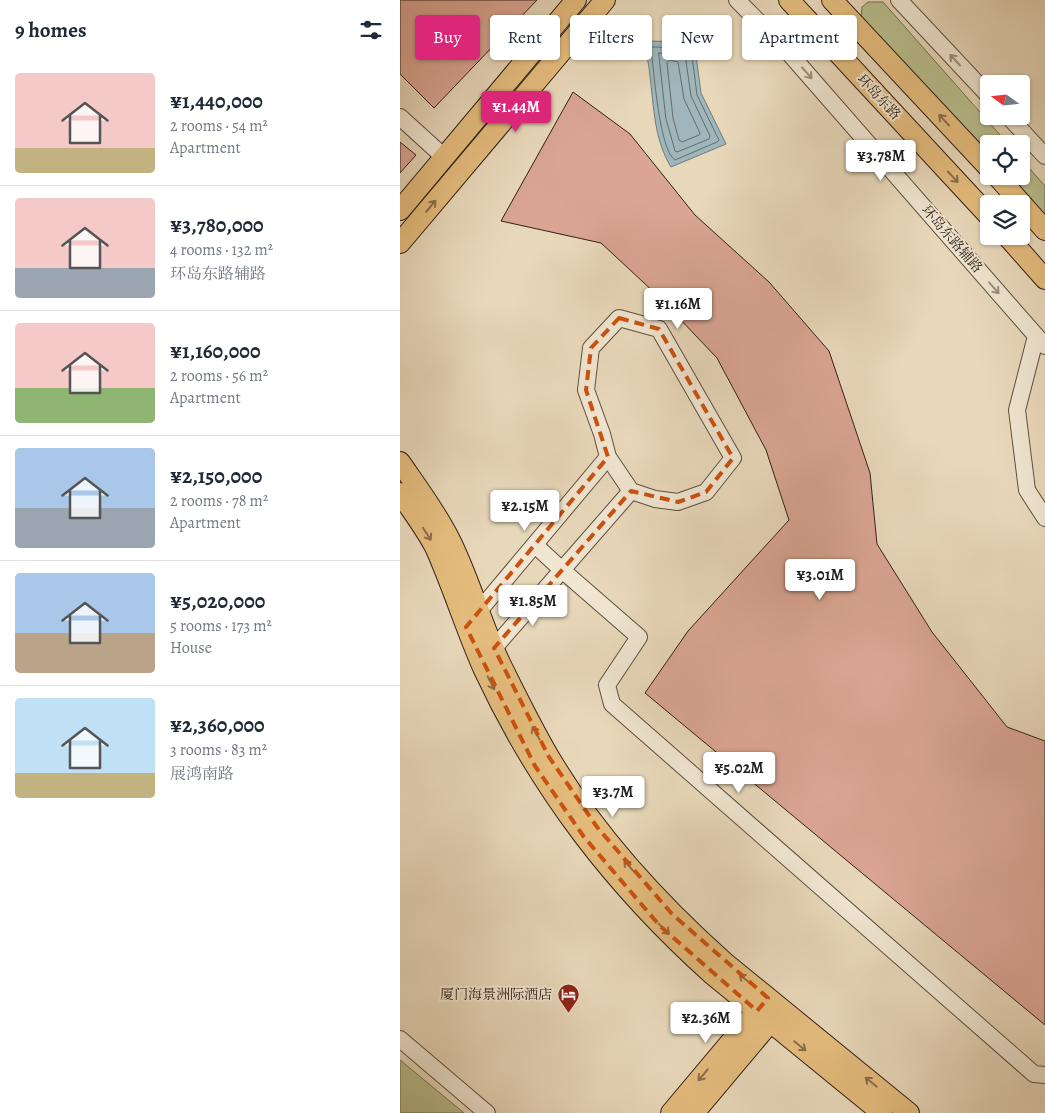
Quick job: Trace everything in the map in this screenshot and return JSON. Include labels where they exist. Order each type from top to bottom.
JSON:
[{"type":"main road","points":[[400,210],[576,0]]},
{"type":"main road","points":[[400,243],[605,0]]},
{"type":"main road","name":"环岛东路","points":[[789,0],[980,206]]},
{"type":"main road","points":[[832,0],[980,158]]},
{"type":"main road","points":[[1004,185],[1045,230]]},
{"type":"main road","points":[[1015,245],[1045,279]]},
{"type":"main road","points":[[400,462],[448,536],[461,563],[472,619]]},
{"type":"main road","points":[[400,493],[433,545],[472,619],[487,655],[516,695],[549,757],[610,843],[672,914],[724,962],[769,1010],[882,1113]]},
{"type":"main road","points":[[671,1113],[769,1010]]},
{"type":"main road","points":[[694,1113],[769,1010]]},
{"type":"main road","points":[[769,1010],[909,1113]]},
{"type":"street","name":"环岛东路辅路","points":[[737,0],[789,53],[1041,341]]},
{"type":"street","points":[[899,0],[980,86]]},
{"type":"street","points":[[400,118],[444,157]]},
{"type":"street","points":[[1016,125],[1045,156]]},
{"type":"street","points":[[619,318],[659,329],[733,458],[706,492],[678,502],[655,499],[631,491],[608,457],[586,390],[591,348],[619,318]]},
{"type":"street","points":[[1041,341],[1017,410],[1027,490],[1045,518]]},
{"type":"street","points":[[472,619],[608,457]]},
{"type":"street","points":[[487,655],[631,491]]},
{"type":"street","points":[[535,545],[638,637],[607,685],[612,704],[1034,1074],[1045,1075]]},
{"type":"street","points":[[400,1039],[487,1113]]},
{"type":"highlighted area","points":[[619,318],[659,329],[733,458],[706,492],[678,502],[631,491],[494,648],[549,757],[597,827],[672,914],[768,998],[757,1011],[660,926],[584,837],[535,766],[466,627],[608,457],[586,390],[591,348]]},
{"type":"green space","points":[[868,2],[883,2],[980,112],[980,125],[991,125],[1000,135],[980,135],[980,157],[861,19],[862,7]]},
{"type":"green space","points":[[1030,169],[1045,186],[1045,230],[1030,213],[1030,195],[1014,195],[1005,185],[1030,185]]},
{"type":"green space","points":[[400,1060],[464,1113],[400,1113]]},
{"type":"water","points":[[652,41],[662,41],[662,60],[697,60],[701,93],[726,144],[671,167],[665,156],[658,134],[648,60],[652,60]]},
{"type":"building","points":[[400,0],[537,0],[523,15],[490,15],[490,49],[480,60],[480,15],[415,15],[415,60],[480,60],[434,108],[400,74]]},
{"type":"building","points":[[573,92],[630,134],[695,215],[769,282],[829,351],[870,473],[877,544],[932,632],[1007,727],[1045,741],[1045,1025],[645,693],[688,631],[789,520],[766,450],[717,358],[657,295],[601,243],[501,221]]},
{"type":"building","points":[[400,142],[416,155],[400,173]]},
{"type":"place","name":"厦门海景洲际酒店","points":[[568,1013]]}]
